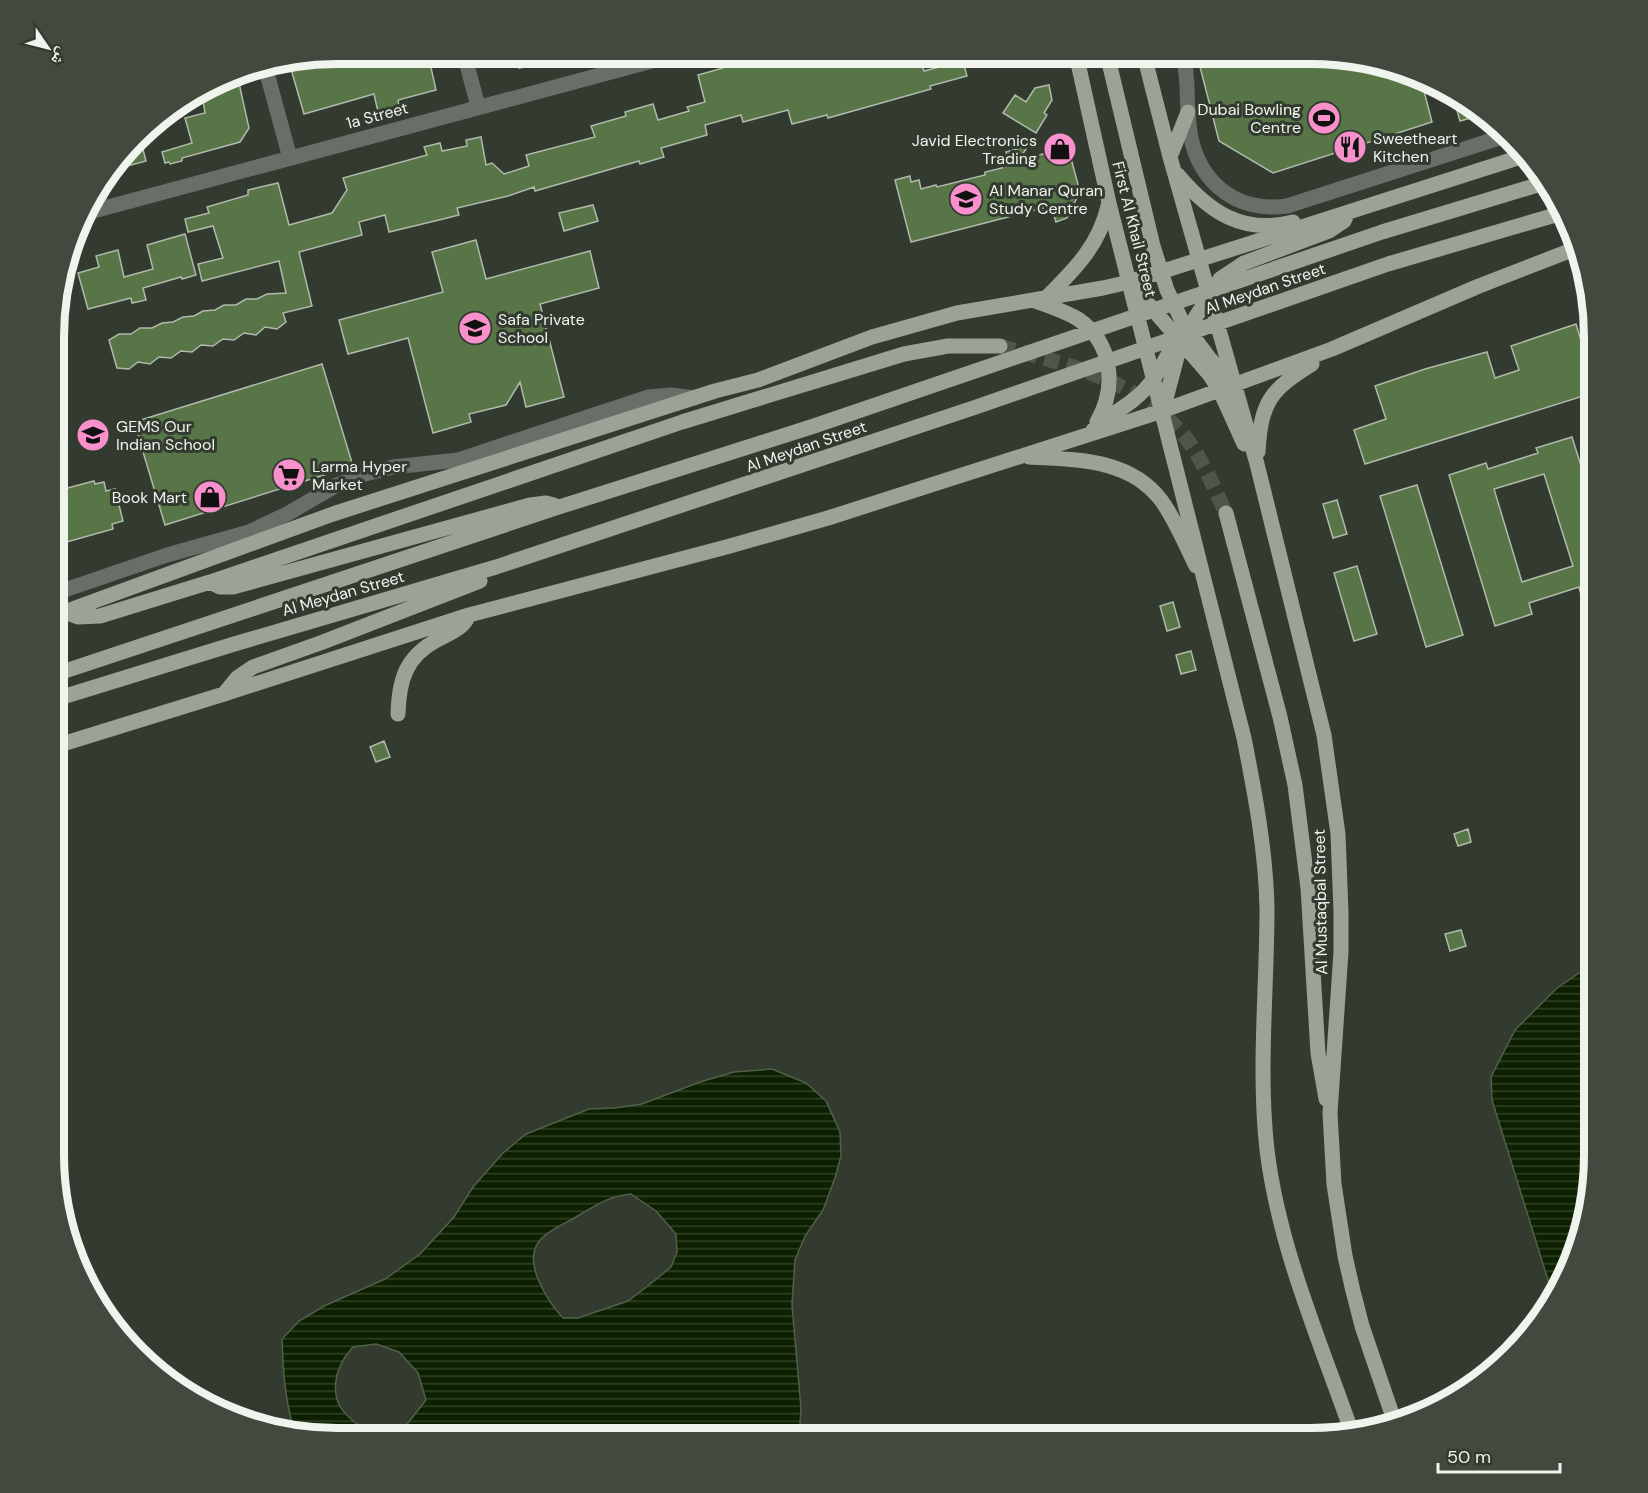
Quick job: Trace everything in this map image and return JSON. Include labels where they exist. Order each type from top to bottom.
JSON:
[{"type":"main road","name":"First Al Khail Street","points":[[1078,64],[1109,203],[1162,411]]},
{"type":"main road","points":[[1109,64],[1167,290],[1183,333],[1220,391],[1240,437],[1257,464]]},
{"type":"main road","points":[[1147,64],[1172,164],[1235,385]]},
{"type":"main road","points":[[1172,164],[1188,112]]},
{"type":"main road","points":[[64,612],[333,514],[758,380],[872,337],[957,313],[1040,300],[1129,282],[1517,158]]},
{"type":"main road","points":[[1172,164],[1200,200],[1229,218],[1245,223],[1278,225],[1324,212],[1348,212]]},
{"type":"main road","name":"Al Meydan Street","points":[[64,671],[559,507],[825,422],[1382,232],[1537,185]]},
{"type":"main road","points":[[1040,300],[1070,274],[1089,251],[1104,223],[1109,203]]},
{"type":"main road","points":[[1089,434],[1155,380],[1183,333],[1220,279],[1237,267],[1329,231],[1344,220],[1348,212]]},
{"type":"main road","name":"Al Meydan Street","points":[[64,697],[496,567],[976,407],[1388,264],[1554,215]]},
{"type":"main road","points":[[64,744],[469,615],[817,522],[1162,411],[1332,349],[1479,286],[1569,251]]},
{"type":"main road","points":[[1199,260],[1192,299],[1162,411],[1208,587],[1244,738],[1263,855],[1267,906],[1264,1110],[1273,1188],[1292,1263],[1349,1425]]},
{"type":"main road","points":[[1129,282],[1235,385]]},
{"type":"main road","points":[[1040,300],[1077,319],[1089,328],[1104,352],[1109,366],[1109,395],[1104,409],[1089,434]]},
{"type":"main road","points":[[64,614],[93,618],[210,582],[682,422],[904,354],[948,346],[1000,346]]},
{"type":"main road","points":[[1257,464],[1261,420],[1274,392],[1286,380],[1332,349]]},
{"type":"main road","name":"Al Mustaqbal Street","points":[[1235,385],[1317,702],[1335,801],[1340,873],[1341,952],[1330,1113],[1334,1184],[1345,1256],[1362,1326],[1392,1416]]},
{"type":"main road","points":[[1019,456],[1096,462],[1127,472],[1146,484],[1161,500],[1208,587]]},
{"type":"main road","points":[[210,582],[220,587],[232,587],[530,505],[546,503],[559,507]]},
{"type":"main road","points":[[1226,513],[1280,717],[1295,785],[1308,888],[1318,1053],[1330,1113]]},
{"type":"main road","points":[[224,694],[237,678],[253,667],[480,581],[496,567]]},
{"type":"main road","points":[[398,714],[399,689],[405,672],[414,658],[425,646],[461,628],[469,615]]},
{"type":"street","points":[[467,64],[478,106]]},
{"type":"street","name":"1a Street","points":[[97,210],[635,64]]},
{"type":"street","points":[[1185,64],[1189,88],[1188,112],[1191,136],[1198,161],[1205,173],[1225,194],[1238,201],[1262,208],[1287,207],[1498,138]]},
{"type":"street","points":[[267,74],[290,158]]},
{"type":"street","points":[[100,202],[102,208]]},
{"type":"street","points":[[64,590],[167,555],[249,532],[278,519],[337,485],[380,469],[458,460],[648,397],[671,395],[694,399]]},
{"type":"shaded area","points":[[1584,970],[1583,1174],[1578,1209],[1569,1243],[1550,1286],[1492,1100],[1491,1077],[1515,1030],[1557,988]]},
{"type":"shaded area","points":[[772,1069],[806,1083],[826,1101],[840,1132],[841,1156],[835,1178],[823,1210],[805,1236],[795,1260],[792,1305],[801,1408],[800,1428],[404,1428],[426,1400],[418,1373],[399,1352],[376,1344],[353,1347],[338,1373],[336,1392],[342,1410],[354,1422],[366,1427],[377,1428],[319,1428],[293,1424],[285,1385],[282,1339],[299,1321],[324,1306],[385,1279],[420,1254],[454,1217],[473,1187],[503,1153],[526,1134],[589,1109],[642,1104],[734,1072]],"holes":[[[631,1194],[656,1211],[676,1234],[677,1252],[671,1267],[628,1301],[578,1318],[563,1318],[545,1293],[536,1272],[534,1252],[541,1239],[596,1205],[615,1197]]]},
{"type":"building","points":[[337,64],[430,64],[436,90],[398,100],[399,106],[378,112],[374,94],[304,114],[291,69]]},
{"type":"building","points":[[518,64],[538,64],[519,68]]},
{"type":"building","points":[[725,64],[738,64],[739,67],[750,64],[922,64],[924,71],[951,64],[964,64],[967,76],[930,86],[931,89],[828,118],[827,115],[792,124],[788,110],[743,122],[741,115],[705,125],[707,135],[661,148],[664,157],[640,164],[639,161],[535,191],[534,187],[508,196],[457,208],[459,215],[389,232],[385,215],[359,222],[362,235],[299,252],[312,306],[283,313],[286,322],[277,329],[265,327],[256,335],[244,333],[234,340],[223,339],[213,346],[201,345],[192,352],[181,351],[171,358],[159,357],[150,364],[138,362],[129,369],[117,368],[109,340],[119,334],[131,334],[140,328],[152,328],[183,317],[194,316],[203,311],[215,310],[224,305],[236,305],[246,299],[257,299],[267,294],[286,293],[279,261],[202,281],[198,264],[223,258],[213,226],[188,232],[185,219],[209,213],[207,207],[248,195],[248,190],[278,183],[289,225],[332,213],[347,190],[343,178],[427,155],[424,147],[440,143],[442,151],[467,146],[466,140],[481,137],[486,165],[492,163],[504,174],[529,166],[526,155],[595,137],[591,126],[626,116],[625,112],[653,104],[658,120],[689,111],[687,107],[705,102],[698,75],[723,68],[722,65]]},
{"type":"building","points":[[1199,64],[1311,64],[1346,67],[1381,74],[1424,89],[1432,122],[1273,173],[1219,141]]},
{"type":"building","points":[[239,83],[249,128],[240,142],[182,158],[182,161],[165,163],[162,152],[192,143],[185,118],[205,113],[203,100]]},
{"type":"building","points":[[1049,85],[1052,100],[1044,113],[1047,115],[1036,133],[1003,113],[1015,95],[1026,102],[1035,88]]},
{"type":"building","points":[[1456,106],[1472,118],[1460,121]]},
{"type":"building","points":[[142,146],[146,161],[124,167]]},
{"type":"building","name":"Al Manar Quran Study Centre","points":[[1028,146],[1018,161],[1068,147],[1080,192],[1067,218],[1056,222],[1051,206],[911,242],[895,180],[910,176],[911,182],[919,180],[921,189],[985,175],[985,172],[1002,168],[1000,160],[1007,158],[1006,152]]},
{"type":"building","points":[[593,205],[598,221],[564,231],[559,213]]},
{"type":"building","points":[[185,234],[196,275],[143,288],[146,300],[132,303],[131,298],[88,309],[78,273],[99,267],[96,256],[118,250],[124,277],[153,269],[147,245]]},
{"type":"building","points":[[476,240],[486,279],[590,251],[599,288],[540,304],[564,397],[526,407],[520,382],[506,405],[469,414],[471,422],[433,433],[408,338],[348,354],[339,320],[443,292],[432,252]]},
{"type":"building","points":[[1576,324],[1584,350],[1584,396],[1365,464],[1354,430],[1386,419],[1375,386],[1487,352],[1495,378],[1519,370],[1511,346]]},
{"type":"building","points":[[322,364],[353,466],[165,525],[134,422]]},
{"type":"building","points":[[1572,437],[1584,475],[1584,598],[1582,598],[1579,587],[1529,603],[1532,614],[1495,626],[1449,475],[1486,463],[1488,469],[1538,453],[1536,448]],"holes":[[[1544,474],[1573,566],[1522,582],[1494,489]]]},
{"type":"building","points":[[94,481],[95,484],[104,482],[106,491],[115,489],[123,521],[112,524],[113,529],[64,543],[64,489]]},
{"type":"building","points":[[1417,485],[1463,635],[1426,647],[1380,496]]},
{"type":"building","points":[[1337,500],[1347,534],[1333,538],[1323,504]]},
{"type":"building","points":[[1357,566],[1377,634],[1354,641],[1334,573]]},
{"type":"building","points":[[1173,602],[1180,627],[1167,631],[1160,606]]},
{"type":"building","points":[[1191,651],[1196,670],[1181,674],[1176,655]]},
{"type":"building","points":[[384,741],[390,757],[376,762],[370,747]]},
{"type":"building","points":[[1468,829],[1471,842],[1458,846],[1454,834]]},
{"type":"building","points":[[1461,930],[1466,946],[1450,951],[1445,934]]},
{"type":"tunnel","points":[[1000,346],[1095,375],[1138,396],[1178,429],[1193,447],[1226,513]]},
{"type":"place","name":"Dubai Bowling Centre","points":[[1324,118]]},
{"type":"place","name":"Sweetheart Kitchen","points":[[1350,147]]},
{"type":"place","name":"Javid Electronics Trading","points":[[1060,149]]},
{"type":"place","name":"Al Manar Quran Study Centre","points":[[966,199]]},
{"type":"place","name":"Safa Private School","points":[[475,328]]},
{"type":"place","name":"GEMS Our Indian School","points":[[93,435]]},
{"type":"place","name":"Larma Hyper Market","points":[[289,475]]},
{"type":"place","name":"Book Mart","points":[[210,497]]}]
